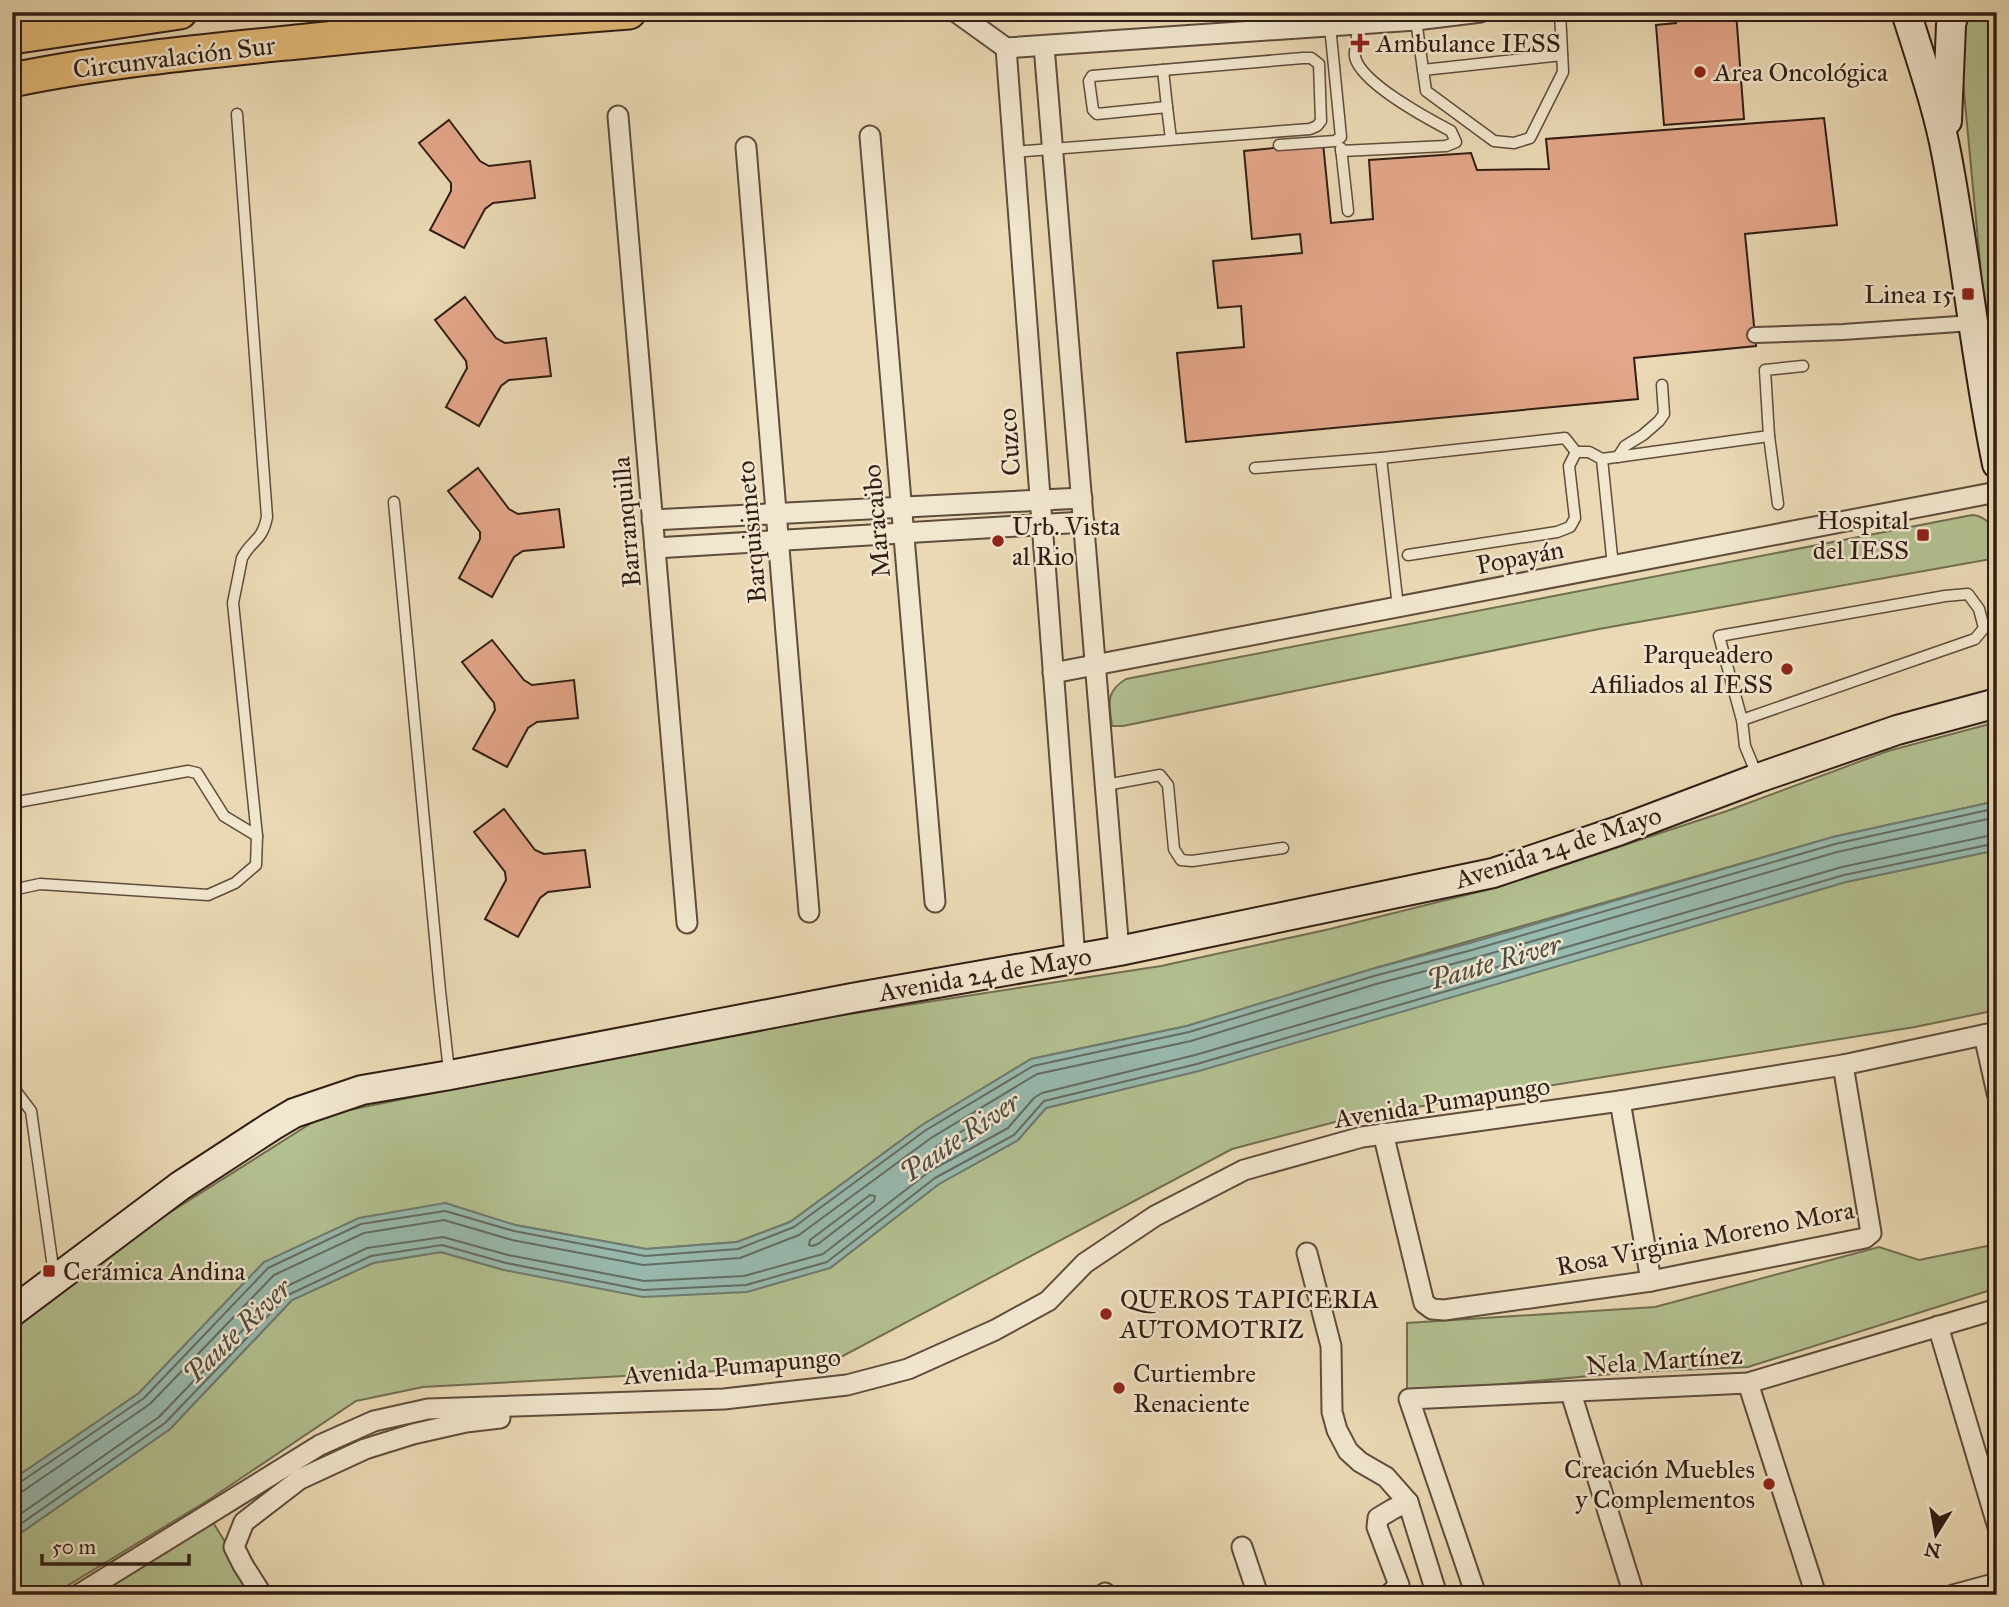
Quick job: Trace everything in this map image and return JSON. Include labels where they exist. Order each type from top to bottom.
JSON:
[{"type":"highway","name":"Circunvalación Sur","points":[[12,37],[180,12]]},
{"type":"highway","name":"Circunvalación Sur","points":[[12,80],[134,60],[254,46],[629,12]]},
{"type":"main road","points":[[1906,12],[1947,155],[1984,401],[1997,464]]},
{"type":"main road","points":[[1947,155],[1951,25],[1954,12]]},
{"type":"main road","name":"Avenida 24 de Mayo","points":[[12,1312],[180,1186],[294,1113],[362,1090],[1119,951],[1493,873],[1618,831],[1758,778],[1897,730],[1997,704]]},
{"type":"street","points":[[956,12],[1006,48],[1416,20],[1481,12]]},
{"type":"street","points":[[1044,46],[1119,951]]},
{"type":"street","name":"Cuzco","points":[[1006,48],[1075,958]]},
{"type":"street","name":"Barranquilla","points":[[618,116],[687,923]]},
{"type":"street","name":"Maracaibo","points":[[870,136],[934,902]]},
{"type":"street","name":"Barquisimeto","points":[[746,147],[809,912]]},
{"type":"street","points":[[1755,335],[1972,323]]},
{"type":"street","name":"Popayán","points":[[1053,673],[1997,492]]},
{"type":"street","points":[[652,520],[1082,498]]},
{"type":"street","points":[[654,548],[1084,522]]},
{"type":"street","points":[[1990,1033],[1997,1093]]},
{"type":"street","name":"Avenida Pumapungo","points":[[78,1595],[320,1445],[374,1421],[428,1409],[724,1399],[847,1385],[908,1369],[995,1330],[1048,1301],[1085,1263],[1156,1216],[1244,1170],[1383,1133],[1620,1101],[1843,1065],[1990,1033]]},
{"type":"street","name":"Rosa Virginia Moreno Mora","points":[[1383,1133],[1424,1303],[1432,1309],[1444,1310],[1651,1281],[1865,1238],[1871,1233],[1843,1065]]},
{"type":"street","points":[[1620,1101],[1651,1281]]},
{"type":"street","points":[[1307,1253],[1331,1346],[1332,1412],[1337,1430],[1348,1451],[1386,1478],[1408,1502],[1437,1595]]},
{"type":"street","name":"Nela Martínez","points":[[1476,1595],[1409,1399],[1748,1383],[1997,1309]]},
{"type":"street","points":[[1938,1326],[1997,1524]]},
{"type":"street","points":[[1748,1383],[1816,1595]]},
{"type":"street","points":[[1571,1393],[1634,1595]]},
{"type":"street","points":[[262,1595],[234,1547],[244,1522],[300,1479],[365,1449],[466,1422],[724,1399]]},
{"type":"street","points":[[1389,1595],[1399,1585],[1377,1527],[1378,1518],[1408,1502]]},
{"type":"street","points":[[1242,1547],[1258,1595]]},
{"type":"street","points":[[1953,1595],[1997,1583]]},
{"type":"lane","points":[[1416,20],[1426,91],[1494,141],[1514,143],[1530,138],[1563,72],[1560,12]]},
{"type":"lane","points":[[1341,151],[1446,146],[1456,142],[1451,131],[1413,111],[1366,75],[1355,57],[1359,24]]},
{"type":"lane","points":[[1330,26],[1348,211]]},
{"type":"lane","points":[[1423,70],[1562,55]]},
{"type":"lane","points":[[1014,152],[1317,127],[1321,121],[1319,64],[1311,58],[1092,76],[1088,81],[1093,110],[1097,114],[1167,107]]},
{"type":"lane","points":[[1163,70],[1171,139]]},
{"type":"lane","points":[[12,890],[40,884],[208,894],[235,883],[256,865],[257,836],[233,603],[242,558],[260,539],[267,517],[237,114]]},
{"type":"lane","points":[[1279,145],[1335,141],[1341,137]]},
{"type":"lane","points":[[1778,504],[1769,436],[1765,370],[1803,366]]},
{"type":"lane","points":[[1618,457],[1625,446],[1643,435],[1664,414],[1662,386]]},
{"type":"lane","points":[[1576,453],[1588,452],[1602,459],[1769,436]]},
{"type":"lane","points":[[1255,468],[1381,458],[1565,438],[1576,453]]},
{"type":"lane","points":[[1408,555],[1557,532],[1570,527],[1575,518],[1569,466],[1576,453]]},
{"type":"lane","points":[[1381,458],[1398,607]]},
{"type":"lane","points":[[1602,459],[1613,566]]},
{"type":"lane","points":[[394,502],[450,1075]]},
{"type":"lane","points":[[1742,720],[1975,639],[1984,628],[1979,610],[1968,594],[1945,596],[1719,636],[1742,720],[1745,746],[1758,778]]},
{"type":"lane","points":[[12,803],[188,771],[197,774],[224,816],[257,836]]},
{"type":"lane","points":[[1106,785],[1160,775],[1168,785],[1174,849],[1181,860],[1192,861],[1283,848]]},
{"type":"lane","points":[[12,1086],[31,1111],[55,1279]]},
{"type":"green space","points":[[1961,12],[1997,12],[1997,370],[1982,283],[1958,29]]},
{"type":"green space","points":[[1972,515],[1986,520],[1993,530],[1997,558],[1599,629],[1123,726],[1112,726],[1110,699],[1119,684],[1126,679]]},
{"type":"green space","points":[[1997,722],[1997,801],[1833,837],[1372,969],[1187,1026],[1031,1059],[922,1125],[790,1222],[737,1242],[646,1249],[515,1225],[445,1203],[264,1262],[139,1393],[12,1480],[12,1331],[158,1220],[324,1115],[745,1030],[1161,966],[1330,929],[1494,888],[1727,811],[1888,751]]},
{"type":"green space","points":[[1997,850],[1997,1010],[1915,1027],[1354,1117],[1232,1149],[826,1365],[423,1387],[356,1401],[207,1501],[52,1595],[12,1595],[12,1539],[170,1429],[292,1300],[373,1263],[441,1252],[504,1270],[830,1268],[939,1184],[1018,1140],[1046,1108],[1192,1072],[1846,882]]},
{"type":"green space","points":[[1997,1244],[1997,1288],[1748,1367],[1633,1372],[1407,1393],[1407,1323],[1655,1307],[1879,1247],[1919,1260]]},
{"type":"green space","points":[[209,1516],[258,1595],[80,1595]]},
{"type":"water","name":"Paute River","points":[[1997,801],[1997,850],[1846,882],[1199,1071],[1046,1108],[1018,1140],[939,1184],[830,1268],[747,1292],[643,1297],[504,1270],[441,1252],[373,1263],[292,1300],[170,1429],[12,1539],[12,1480],[139,1393],[264,1262],[359,1218],[445,1203],[515,1225],[646,1249],[737,1242],[790,1222],[922,1125],[1031,1059],[1187,1026],[1372,969],[1833,837]]},
{"type":"building","name":"Area Oncológica","points":[[1675,12],[1736,12],[1744,119],[1664,125],[1656,25],[1676,23]]},
{"type":"building","points":[[1824,118],[1837,225],[1745,234],[1756,346],[1634,358],[1638,399],[1186,442],[1177,353],[1244,347],[1241,306],[1218,308],[1213,261],[1302,253],[1300,234],[1252,239],[1244,151],[1323,143],[1331,223],[1373,219],[1369,160],[1471,153],[1477,170],[1549,169],[1546,139]]},
{"type":"building","points":[[449,120],[480,161],[489,166],[530,161],[535,198],[493,203],[485,209],[464,248],[430,230],[451,191],[451,183],[419,143]]},
{"type":"building","points":[[465,297],[496,338],[505,343],[546,338],[551,376],[509,380],[501,386],[479,426],[446,407],[467,368],[466,361],[435,320]]},
{"type":"building","points":[[478,468],[509,509],[518,514],[559,509],[564,547],[523,551],[514,557],[492,597],[459,578],[480,539],[480,532],[448,491]]},
{"type":"building","points":[[492,640],[524,680],[532,685],[574,680],[578,718],[537,722],[528,728],[507,767],[473,749],[495,710],[494,703],[462,662]]},
{"type":"building","points":[[504,809],[535,850],[544,854],[585,850],[590,887],[548,892],[540,898],[518,937],[485,919],[506,880],[505,872],[474,832]]},
{"type":"waterway","points":[[1997,31],[1991,47],[1997,74]]},
{"type":"place","name":"Ambulance IESS","points":[[1360,43]]},
{"type":"place","name":"Area Oncológica","points":[[1700,72]]},
{"type":"place","name":"Linea 15","points":[[1968,294]]},
{"type":"place","name":"Hospital del IESS","points":[[1923,535]]},
{"type":"place","name":"Urb. Vista al Rio","points":[[998,541]]},
{"type":"place","name":"Parqueadero Afiliados al IESS","points":[[1787,669]]},
{"type":"place","name":"Cerámica Andina","points":[[49,1271]]},
{"type":"place","name":"QUEROS TAPICERIA AUTOMOTRIZ","points":[[1106,1314]]},
{"type":"place","name":"Curtiembre Renaciente","points":[[1119,1388]]},
{"type":"place","name":"Creación Muebles y Complementos","points":[[1769,1484]]}]
